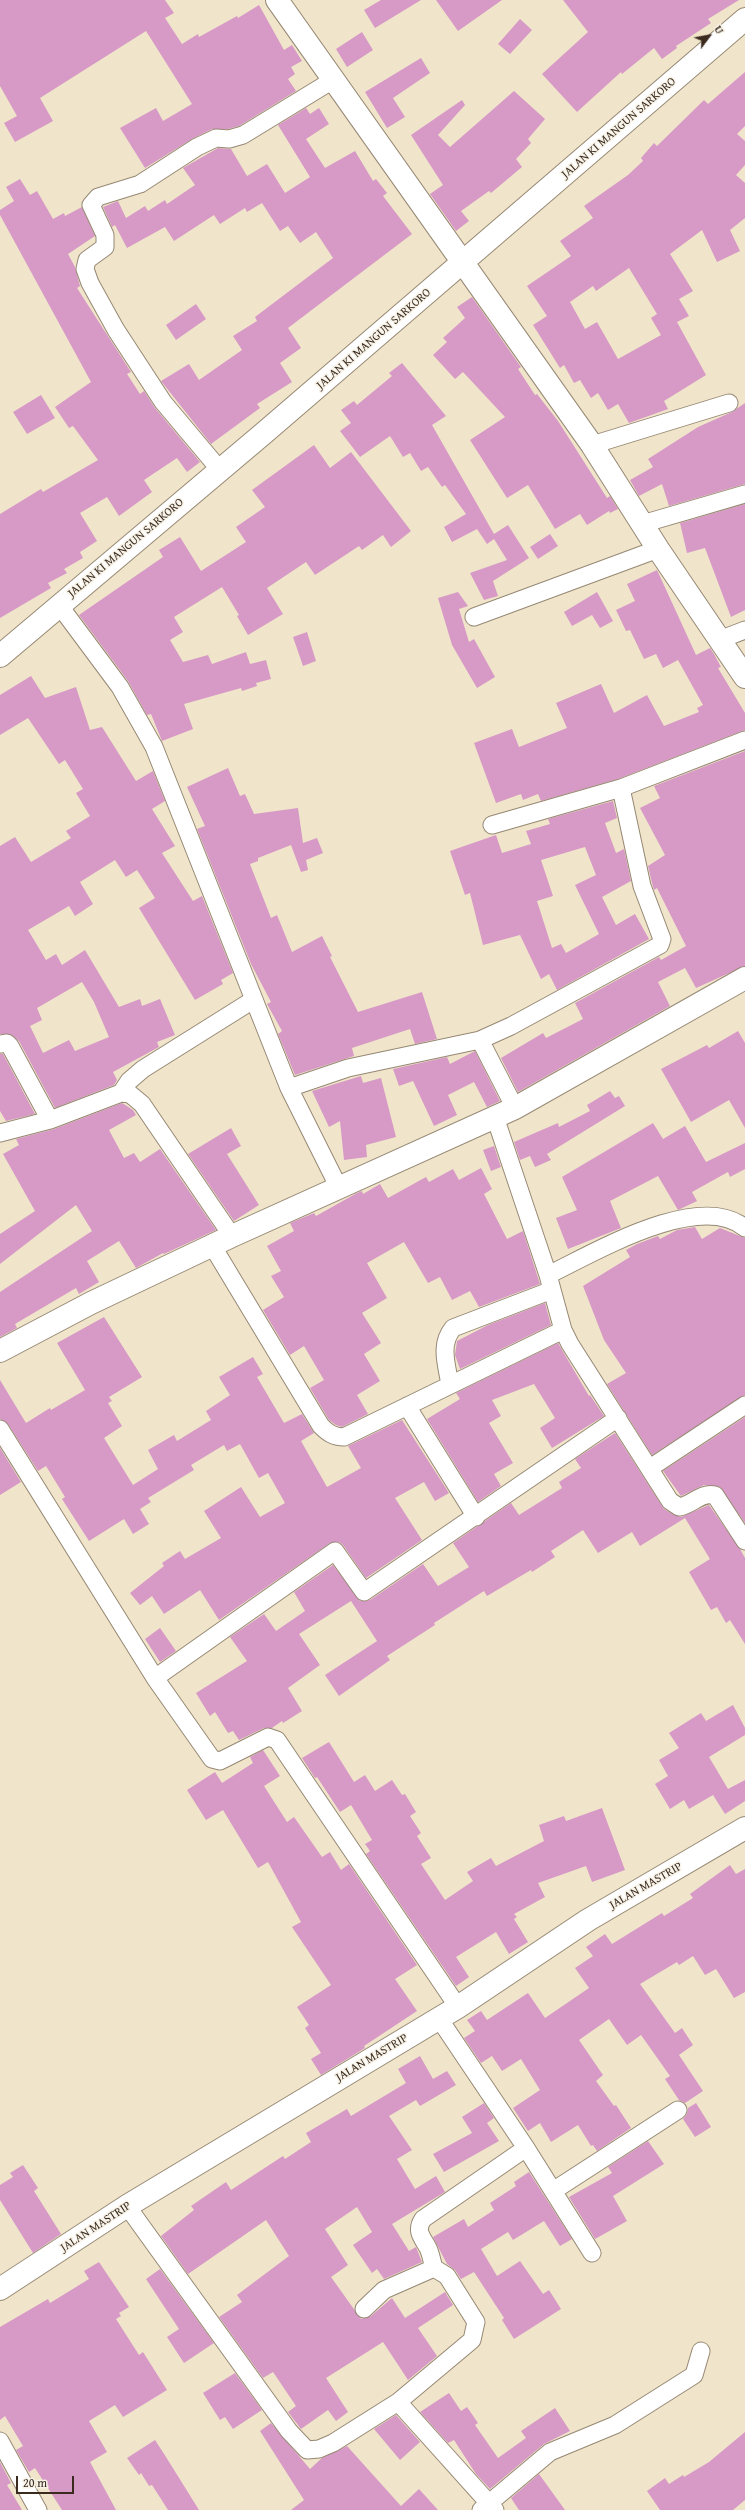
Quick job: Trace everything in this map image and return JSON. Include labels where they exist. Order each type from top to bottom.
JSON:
[{"type":"main road","points":[[277,0],[592,445],[658,549],[745,677]]},
{"type":"main road","name":"JALAN KI MANGUN SARKORO","points":[[0,656],[463,263],[745,19]]},
{"type":"main road","points":[[0,1351],[91,1304],[222,1242],[515,1108],[745,978]]},
{"type":"main road","name":"JALAN MASTRIP","points":[[0,2289],[127,2206],[438,2017],[458,2007],[588,1920],[745,1828]]},
{"type":"street","points":[[220,470],[163,402],[116,330],[90,283],[85,269],[87,260],[105,247],[105,235],[91,205],[98,197],[140,184],[197,147],[216,138],[229,139],[243,135],[334,80]]},
{"type":"street","points":[[592,445],[729,403]]},
{"type":"street","points":[[642,524],[745,494]]},
{"type":"street","points":[[474,617],[658,549]]},
{"type":"street","points":[[59,605],[120,687],[154,747],[289,1088],[339,1188]]},
{"type":"street","points":[[719,640],[745,630]]},
{"type":"street","points":[[492,825],[621,788],[745,740]]},
{"type":"street","points":[[289,1088],[348,1068],[480,1040],[511,1026],[652,950],[662,942],[642,886],[621,788]]},
{"type":"street","points":[[122,1094],[129,1081],[143,1069],[253,1000]]},
{"type":"street","points":[[480,1040],[515,1108]]},
{"type":"street","points":[[0,1044],[7,1043],[10,1046],[50,1120]]},
{"type":"street","points":[[0,1133],[50,1120],[122,1094],[130,1094],[142,1104],[222,1242],[321,1426],[327,1432],[344,1437],[563,1330]]},
{"type":"street","points":[[495,1117],[550,1283],[563,1330],[670,1501],[679,1507],[705,1495],[715,1495],[745,1541]]},
{"type":"street","points":[[450,1384],[444,1346],[446,1336],[453,1328],[550,1283],[661,1222],[692,1218],[721,1217],[731,1220],[745,1228]]},
{"type":"street","points":[[650,1468],[745,1405]]},
{"type":"street","points":[[406,1406],[476,1517]]},
{"type":"street","points":[[155,1678],[335,1551],[364,1592],[476,1517],[618,1418]]},
{"type":"street","points":[[0,1429],[155,1678],[216,1762],[268,1737],[277,1740],[458,2007]]},
{"type":"street","points":[[438,2017],[526,2148],[592,2253]]},
{"type":"street","points":[[553,2191],[678,2110]]},
{"type":"street","points":[[127,2206],[289,2430],[307,2450],[319,2450],[333,2443],[398,2402],[472,2340],[476,2322],[447,2276],[434,2268],[429,2250],[419,2234],[419,2225],[423,2219],[526,2148]]},
{"type":"street","points":[[364,2310],[384,2290],[434,2268]]},
{"type":"street","points":[[398,2402],[488,2507],[550,2452],[615,2425],[694,2374],[701,2351]]},
{"type":"street","points":[[0,2441],[38,2510]]},
{"type":"building","points":[[0,0],[165,0],[174,13],[165,18],[182,44],[198,34],[199,37],[237,16],[238,18],[259,5],[284,50],[292,45],[302,61],[291,67],[295,74],[288,79],[296,91],[239,126],[228,129],[212,129],[192,139],[145,168],[120,128],[156,108],[163,121],[192,104],[146,31],[40,98],[53,121],[15,142],[4,123],[17,116],[0,86]]},
{"type":"building","points":[[381,0],[421,0],[375,28],[364,10]]},
{"type":"building","points":[[436,0],[502,0],[458,31]]},
{"type":"building","points":[[563,0],[739,0],[708,19],[711,23],[676,46],[677,48],[662,59],[654,48],[622,74],[621,72],[577,112],[542,74],[588,32]]},
{"type":"building","points":[[520,19],[532,30],[510,54],[498,44]]},
{"type":"building","points":[[362,32],[373,50],[347,67],[336,49]]},
{"type":"building","points":[[421,58],[430,73],[393,98],[405,117],[387,128],[365,92]]},
{"type":"building","points":[[745,72],[745,126],[737,134],[745,141],[745,165],[736,175],[745,183],[745,218],[730,230],[740,251],[717,262],[702,230],[670,254],[693,291],[679,299],[689,316],[677,322],[706,375],[664,401],[668,409],[629,423],[618,404],[608,410],[598,393],[591,398],[580,380],[574,383],[564,365],[560,368],[533,325],[547,316],[527,286],[571,256],[560,241],[593,218],[584,206],[628,175],[643,161],[641,158],[654,143],[657,146],[704,100],[708,104]],"holes":[[[629,268],[657,314],[651,318],[661,335],[618,359],[597,322],[585,329],[570,302],[593,286],[596,291]]]},
{"type":"building","points":[[514,91],[545,119],[528,139],[531,143],[516,159],[522,167],[491,193],[489,191],[461,211],[469,221],[456,231],[430,194],[443,185],[411,135],[462,100],[465,105],[438,135],[450,147]]},
{"type":"building","points":[[306,108],[310,114],[319,108],[329,124],[306,139],[325,168],[355,151],[373,181],[376,179],[387,193],[383,196],[412,234],[288,328],[301,348],[280,363],[292,382],[257,404],[260,408],[211,444],[161,381],[189,364],[199,380],[242,350],[233,336],[257,321],[255,317],[333,258],[316,232],[300,243],[288,226],[280,231],[262,203],[247,212],[245,208],[220,224],[214,215],[174,241],[165,227],[127,248],[115,225],[112,227],[103,207],[118,201],[126,218],[145,206],[148,211],[165,200],[167,204],[195,185],[183,168],[218,148],[231,149],[247,176],[267,164],[285,193],[310,177],[278,125]]},
{"type":"building","points":[[20,179],[30,195],[37,191],[53,219],[64,213],[65,216],[82,207],[95,236],[68,254],[75,267],[80,286],[77,288],[131,372],[127,374],[140,394],[144,391],[155,408],[200,462],[187,472],[177,458],[144,480],[152,492],[119,516],[107,497],[80,513],[97,541],[80,552],[83,558],[64,569],[67,573],[48,583],[51,588],[0,618],[0,514],[41,489],[43,492],[98,460],[73,426],[69,428],[55,407],[91,382],[0,215],[0,210],[14,201],[6,187]]},
{"type":"building","points":[[472,297],[521,367],[518,369],[535,395],[537,394],[558,421],[607,498],[610,496],[618,509],[610,513],[609,511],[587,525],[580,514],[555,529],[528,485],[507,498],[470,440],[505,417],[463,372],[455,379],[433,355],[447,342],[443,338],[465,318],[457,307]]},
{"type":"building","points":[[196,304],[206,319],[176,340],[166,325]]},
{"type":"building","points":[[402,363],[446,416],[432,425],[494,534],[508,525],[529,558],[493,581],[498,596],[484,600],[470,573],[507,560],[494,539],[487,544],[477,529],[452,542],[444,527],[466,514],[445,485],[442,487],[428,467],[421,471],[410,453],[403,457],[390,436],[360,457],[340,431],[351,423],[341,410],[354,401],[357,405],[392,376],[389,373]]},
{"type":"building","points":[[41,395],[55,418],[27,434],[13,412]]},
{"type":"building","points":[[745,403],[745,484],[669,506],[662,484],[639,496],[630,480],[653,467],[648,459],[698,427],[732,412]]},
{"type":"building","points":[[314,445],[330,468],[351,452],[411,531],[391,547],[383,535],[362,550],[359,546],[315,575],[306,562],[267,588],[283,614],[248,635],[237,616],[239,615],[222,587],[174,617],[183,632],[170,640],[183,662],[208,655],[212,664],[246,652],[250,664],[266,660],[271,679],[256,683],[257,686],[242,691],[241,688],[184,704],[193,729],[162,741],[151,714],[147,715],[128,681],[79,615],[163,557],[159,550],[180,537],[201,571],[246,542],[236,527],[265,507],[252,490]]},
{"type":"building","points":[[745,504],[745,610],[731,617],[705,548],[687,553],[680,523]]},
{"type":"building","points":[[550,534],[558,546],[538,559],[530,547]]},
{"type":"building","points":[[657,570],[696,655],[710,648],[714,654],[721,667],[718,668],[745,713],[745,730],[618,779],[541,801],[538,794],[523,800],[521,794],[496,803],[474,743],[512,729],[519,747],[567,728],[556,703],[601,684],[614,713],[647,695],[664,726],[699,712],[697,708],[703,705],[678,660],[663,668],[656,654],[644,659],[630,630],[626,631],[616,610],[635,601],[627,584]]},
{"type":"building","points":[[458,592],[468,606],[459,609],[469,642],[474,639],[495,677],[477,688],[452,645],[438,598]]},
{"type":"building","points":[[597,592],[613,621],[600,628],[592,615],[572,626],[564,612]]},
{"type":"building","points":[[307,632],[316,661],[303,666],[293,637]]},
{"type":"building","points":[[31,676],[45,698],[76,687],[90,730],[102,727],[136,781],[153,771],[165,801],[152,809],[175,846],[162,853],[193,901],[202,896],[233,973],[221,980],[223,984],[195,1000],[139,908],[155,898],[137,870],[126,877],[115,860],[80,882],[93,904],[75,916],[69,906],[28,930],[46,960],[56,954],[62,965],[85,950],[119,1007],[140,999],[142,1006],[160,999],[175,1035],[157,1042],[159,1047],[113,1072],[117,1080],[114,1085],[55,1108],[19,1041],[10,1034],[0,1034],[0,846],[15,837],[31,862],[71,838],[66,831],[90,816],[76,793],[83,789],[65,760],[59,764],[28,718],[0,735],[0,695]],"holes":[[[82,982],[94,1002],[109,1037],[75,1051],[69,1040],[43,1053],[30,1026],[42,1020],[37,1008]]]},
{"type":"building","points":[[745,751],[745,966],[696,988],[685,968],[658,982],[670,1006],[518,1092],[501,1058],[543,1033],[546,1038],[583,1019],[575,1003],[659,957],[661,960],[686,946],[657,888],[654,890],[648,866],[665,855],[640,808],[660,798],[654,786]]},
{"type":"building","points":[[228,768],[240,796],[245,794],[254,814],[298,808],[303,843],[317,838],[323,853],[306,860],[308,870],[301,872],[291,845],[258,858],[258,861],[250,864],[271,918],[277,915],[292,952],[322,936],[332,956],[330,957],[358,1012],[422,992],[437,1039],[415,1044],[410,1029],[352,1048],[354,1056],[295,1075],[278,1034],[282,1031],[267,1004],[271,1002],[251,964],[197,829],[205,826],[187,787]]},
{"type":"building","points":[[613,801],[617,818],[605,823],[616,853],[624,849],[631,881],[602,897],[616,925],[635,914],[649,939],[557,990],[549,974],[541,979],[520,935],[483,945],[470,893],[465,895],[450,851],[496,835],[502,853],[531,844],[526,831],[550,824],[548,819]],"holes":[[[585,847],[596,875],[575,885],[599,934],[566,953],[561,944],[552,948],[537,901],[553,896],[541,860]]]},
{"type":"building","points":[[738,1031],[745,1043],[745,1128],[729,1100],[691,1122],[661,1069],[707,1045],[709,1048]]},
{"type":"building","points":[[475,1051],[500,1101],[487,1107],[474,1082],[448,1095],[457,1115],[434,1126],[413,1081],[399,1086],[393,1069],[447,1057],[450,1064]]},
{"type":"building","points":[[0,1054],[3,1054],[35,1114],[6,1121],[0,1111]]},
{"type":"building","points":[[361,1076],[363,1083],[381,1078],[396,1137],[366,1145],[367,1157],[344,1160],[340,1121],[329,1127],[312,1091]]},
{"type":"building","points":[[610,1091],[615,1098],[619,1096],[625,1106],[547,1154],[551,1160],[535,1167],[530,1156],[520,1160],[514,1142],[558,1123],[559,1127],[590,1111],[587,1105]]},
{"type":"building","points":[[122,1103],[133,1110],[136,1115],[109,1130],[124,1158],[134,1153],[140,1162],[160,1149],[216,1230],[164,1254],[163,1253],[136,1268],[119,1241],[87,1261],[99,1282],[79,1294],[76,1288],[15,1324],[17,1328],[0,1337],[0,1292],[92,1231],[76,1205],[0,1264],[0,1234],[35,1211],[3,1154],[19,1145],[16,1139],[54,1129]]},
{"type":"building","points":[[653,1123],[663,1139],[685,1126],[706,1162],[745,1143],[745,1169],[730,1177],[728,1172],[692,1192],[697,1201],[678,1210],[658,1176],[610,1201],[621,1228],[568,1249],[556,1218],[577,1210],[562,1177]]},
{"type":"building","points":[[231,1128],[241,1146],[227,1154],[259,1205],[234,1221],[188,1154]]},
{"type":"building","points":[[494,1146],[501,1167],[491,1171],[483,1150]]},
{"type":"building","points":[[481,1168],[492,1189],[484,1194],[507,1239],[523,1231],[540,1284],[479,1307],[470,1291],[452,1300],[440,1277],[428,1283],[404,1242],[367,1263],[387,1298],[362,1313],[381,1343],[364,1354],[380,1381],[357,1395],[368,1414],[342,1427],[336,1425],[329,1420],[310,1388],[324,1380],[304,1346],[290,1355],[263,1310],[284,1297],[271,1276],[281,1271],[267,1246],[294,1231],[290,1223],[314,1213],[316,1216],[357,1193],[362,1191],[363,1194],[380,1184],[388,1198],[426,1177],[429,1182],[453,1169],[459,1180]]},
{"type":"building","points":[[695,1227],[702,1239],[720,1228],[745,1238],[745,1395],[652,1455],[607,1384],[626,1373],[604,1340],[583,1286],[630,1257],[626,1250],[637,1244],[658,1236],[660,1239],[677,1230]]},
{"type":"building","points":[[545,1303],[551,1325],[460,1369],[455,1355],[457,1341],[488,1325]]},
{"type":"building","points":[[104,1317],[142,1377],[109,1397],[112,1401],[108,1403],[122,1426],[104,1438],[133,1485],[158,1469],[148,1450],[174,1435],[177,1441],[211,1420],[206,1411],[230,1395],[219,1377],[253,1357],[263,1374],[257,1377],[284,1423],[302,1414],[314,1433],[301,1441],[327,1487],[361,1468],[348,1446],[402,1420],[449,1493],[435,1501],[424,1482],[395,1498],[422,1540],[366,1578],[343,1545],[339,1542],[330,1543],[219,1620],[200,1590],[164,1614],[152,1596],[140,1605],[130,1593],[164,1566],[162,1563],[180,1551],[185,1559],[221,1538],[204,1511],[241,1487],[260,1517],[285,1503],[268,1473],[259,1478],[240,1444],[227,1451],[224,1445],[191,1465],[194,1470],[148,1498],[151,1502],[140,1509],[149,1524],[133,1534],[124,1519],[89,1541],[62,1499],[65,1497],[46,1466],[38,1471],[8,1424],[0,1419],[0,1380],[26,1423],[50,1408],[51,1410],[85,1390],[57,1343]]},
{"type":"building","points":[[558,1343],[589,1396],[590,1395],[604,1416],[552,1448],[540,1428],[555,1418],[534,1384],[492,1400],[501,1416],[489,1423],[513,1463],[494,1474],[501,1486],[478,1502],[427,1419],[460,1399],[456,1393]]},
{"type":"building","points":[[745,1417],[745,1523],[720,1487],[704,1485],[681,1496],[663,1471]]},
{"type":"building","points":[[615,1433],[664,1509],[681,1517],[709,1505],[740,1549],[745,1558],[745,1644],[730,1620],[726,1623],[717,1607],[711,1610],[689,1572],[710,1559],[685,1518],[640,1546],[632,1532],[598,1553],[583,1530],[551,1551],[555,1557],[532,1572],[531,1570],[487,1596],[484,1591],[434,1623],[435,1625],[387,1656],[390,1660],[339,1696],[325,1675],[377,1641],[351,1601],[299,1634],[320,1665],[288,1688],[302,1711],[283,1723],[282,1721],[272,1728],[264,1728],[239,1740],[233,1731],[228,1733],[215,1712],[210,1716],[196,1693],[247,1661],[230,1637],[264,1614],[276,1631],[305,1611],[294,1592],[333,1565],[360,1601],[370,1600],[423,1564],[438,1586],[469,1567],[453,1543],[511,1503],[519,1515],[562,1488],[559,1482],[581,1468],[575,1459]]},
{"type":"building","points":[[0,1448],[21,1482],[0,1495]]},
{"type":"building","points":[[160,1628],[176,1651],[160,1662],[145,1639]]},
{"type":"building","points":[[733,1705],[745,1728],[745,1735],[709,1757],[728,1789],[745,1780],[745,1801],[725,1814],[713,1795],[689,1809],[684,1800],[670,1809],[655,1784],[668,1776],[659,1760],[679,1748],[669,1733],[701,1713],[706,1721]]},
{"type":"building","points":[[329,1742],[354,1782],[365,1775],[375,1791],[392,1780],[402,1795],[405,1794],[416,1812],[410,1816],[421,1833],[417,1836],[431,1858],[421,1864],[445,1900],[473,1881],[467,1872],[491,1858],[496,1866],[544,1841],[539,1825],[564,1816],[566,1821],[602,1808],[625,1870],[592,1882],[586,1866],[538,1883],[545,1897],[514,1914],[517,1917],[514,1919],[528,1942],[509,1954],[496,1932],[456,1957],[469,1977],[456,1986],[366,1854],[370,1851],[365,1844],[372,1840],[351,1805],[340,1812],[317,1777],[315,1778],[302,1758]]},
{"type":"building","points":[[263,1750],[280,1776],[264,1786],[287,1822],[294,1817],[322,1857],[330,1852],[341,1870],[349,1864],[417,1965],[395,1979],[417,2011],[364,2046],[365,2048],[321,2075],[311,2059],[321,2053],[305,2028],[309,2025],[297,2007],[331,1985],[292,1927],[301,1922],[268,1862],[258,1868],[223,1810],[206,1820],[187,1790],[215,1772],[222,1783],[253,1763],[250,1757]]},
{"type":"building","points":[[730,1865],[736,1874],[745,1869],[745,1992],[734,1998],[716,1969],[705,1975],[693,1956],[679,1965],[677,1962],[640,1984],[675,2033],[682,2028],[693,2045],[679,2055],[703,2091],[685,2103],[679,2100],[665,2079],[670,2076],[641,2035],[627,2045],[609,2019],[579,2040],[603,2075],[596,2081],[614,2106],[616,2105],[631,2128],[597,2151],[593,2145],[591,2146],[578,2125],[551,2142],[540,2123],[528,2131],[513,2108],[540,2090],[521,2059],[502,2071],[492,2056],[481,2063],[464,2038],[475,2031],[467,2020],[481,2011],[487,2020],[528,1993],[545,2018],[589,1988],[575,1968],[593,1956],[586,1947],[605,1934],[612,1944],[662,1913],[664,1916],[693,1898],[690,1894]]},
{"type":"building","points":[[420,2056],[433,2079],[447,2071],[456,2085],[420,2106],[416,2100],[389,2116],[412,2150],[397,2159],[415,2189],[436,2176],[445,2192],[392,2224],[409,2251],[416,2247],[422,2262],[384,2279],[377,2269],[372,2273],[353,2245],[372,2232],[357,2207],[325,2229],[348,2265],[331,2277],[361,2319],[371,2316],[392,2298],[405,2318],[445,2292],[453,2305],[418,2328],[437,2356],[408,2380],[383,2342],[326,2378],[348,2412],[336,2421],[328,2410],[301,2429],[288,2412],[296,2406],[273,2372],[263,2378],[219,2317],[242,2302],[237,2295],[289,2256],[266,2220],[188,2274],[161,2236],[194,2210],[191,2206],[226,2182],[231,2190],[283,2156],[285,2159],[311,2142],[306,2133],[347,2109],[351,2116],[406,2083],[398,2069]]},
{"type":"building","points":[[484,2103],[494,2118],[487,2123],[499,2141],[444,2172],[433,2154],[472,2133],[462,2117]]},
{"type":"building","points":[[696,2103],[711,2127],[695,2137],[683,2119],[687,2114],[688,2108]]},
{"type":"building","points":[[648,2141],[664,2164],[613,2196],[627,2221],[595,2239],[569,2197],[612,2173],[608,2167]]},
{"type":"building","points":[[23,2165],[38,2188],[34,2191],[61,2234],[33,2253],[0,2200],[0,2185],[13,2177],[10,2173]]},
{"type":"building","points":[[529,2172],[572,2239],[560,2246],[544,2221],[513,2240],[508,2232],[481,2249],[497,2276],[520,2261],[543,2294],[549,2290],[561,2309],[514,2339],[502,2320],[504,2318],[474,2272],[461,2279],[455,2270],[447,2264],[433,2237],[464,2219],[468,2227],[494,2210],[490,2203],[516,2186],[514,2182]]},
{"type":"building","points":[[99,2262],[129,2307],[119,2313],[121,2316],[116,2319],[139,2355],[143,2352],[167,2390],[123,2417],[115,2405],[89,2421],[107,2452],[90,2462],[116,2510],[62,2510],[35,2468],[29,2472],[16,2450],[23,2446],[5,2416],[0,2420],[0,2327],[48,2299],[50,2303],[89,2279],[84,2271]]},
{"type":"building","points":[[160,2269],[214,2343],[184,2363],[167,2337],[179,2329],[146,2279]]},
{"type":"building","points":[[235,2373],[262,2410],[233,2429],[225,2417],[220,2420],[203,2393]]},
{"type":"building","points":[[449,2393],[461,2411],[467,2407],[478,2423],[475,2425],[498,2458],[526,2438],[521,2431],[555,2408],[570,2431],[544,2444],[490,2489],[476,2474],[454,2440],[448,2443],[420,2412]]},
{"type":"building","points":[[396,2415],[420,2442],[400,2460],[374,2429]]},
{"type":"building","points":[[271,2423],[310,2469],[322,2458],[347,2446],[401,2506],[419,2489],[438,2510],[291,2510],[304,2500],[260,2431]]},
{"type":"building","points":[[745,2432],[745,2500],[733,2510],[660,2510],[647,2491],[665,2478],[669,2484],[709,2462]]},
{"type":"building","points":[[155,2440],[199,2510],[168,2510],[152,2485],[149,2486],[141,2473],[139,2475],[127,2458]]},
{"type":"building","points":[[0,2462],[11,2483],[7,2485],[22,2510],[0,2510]]},
{"type":"building","points":[[539,2474],[565,2510],[519,2510],[511,2498]]}]
